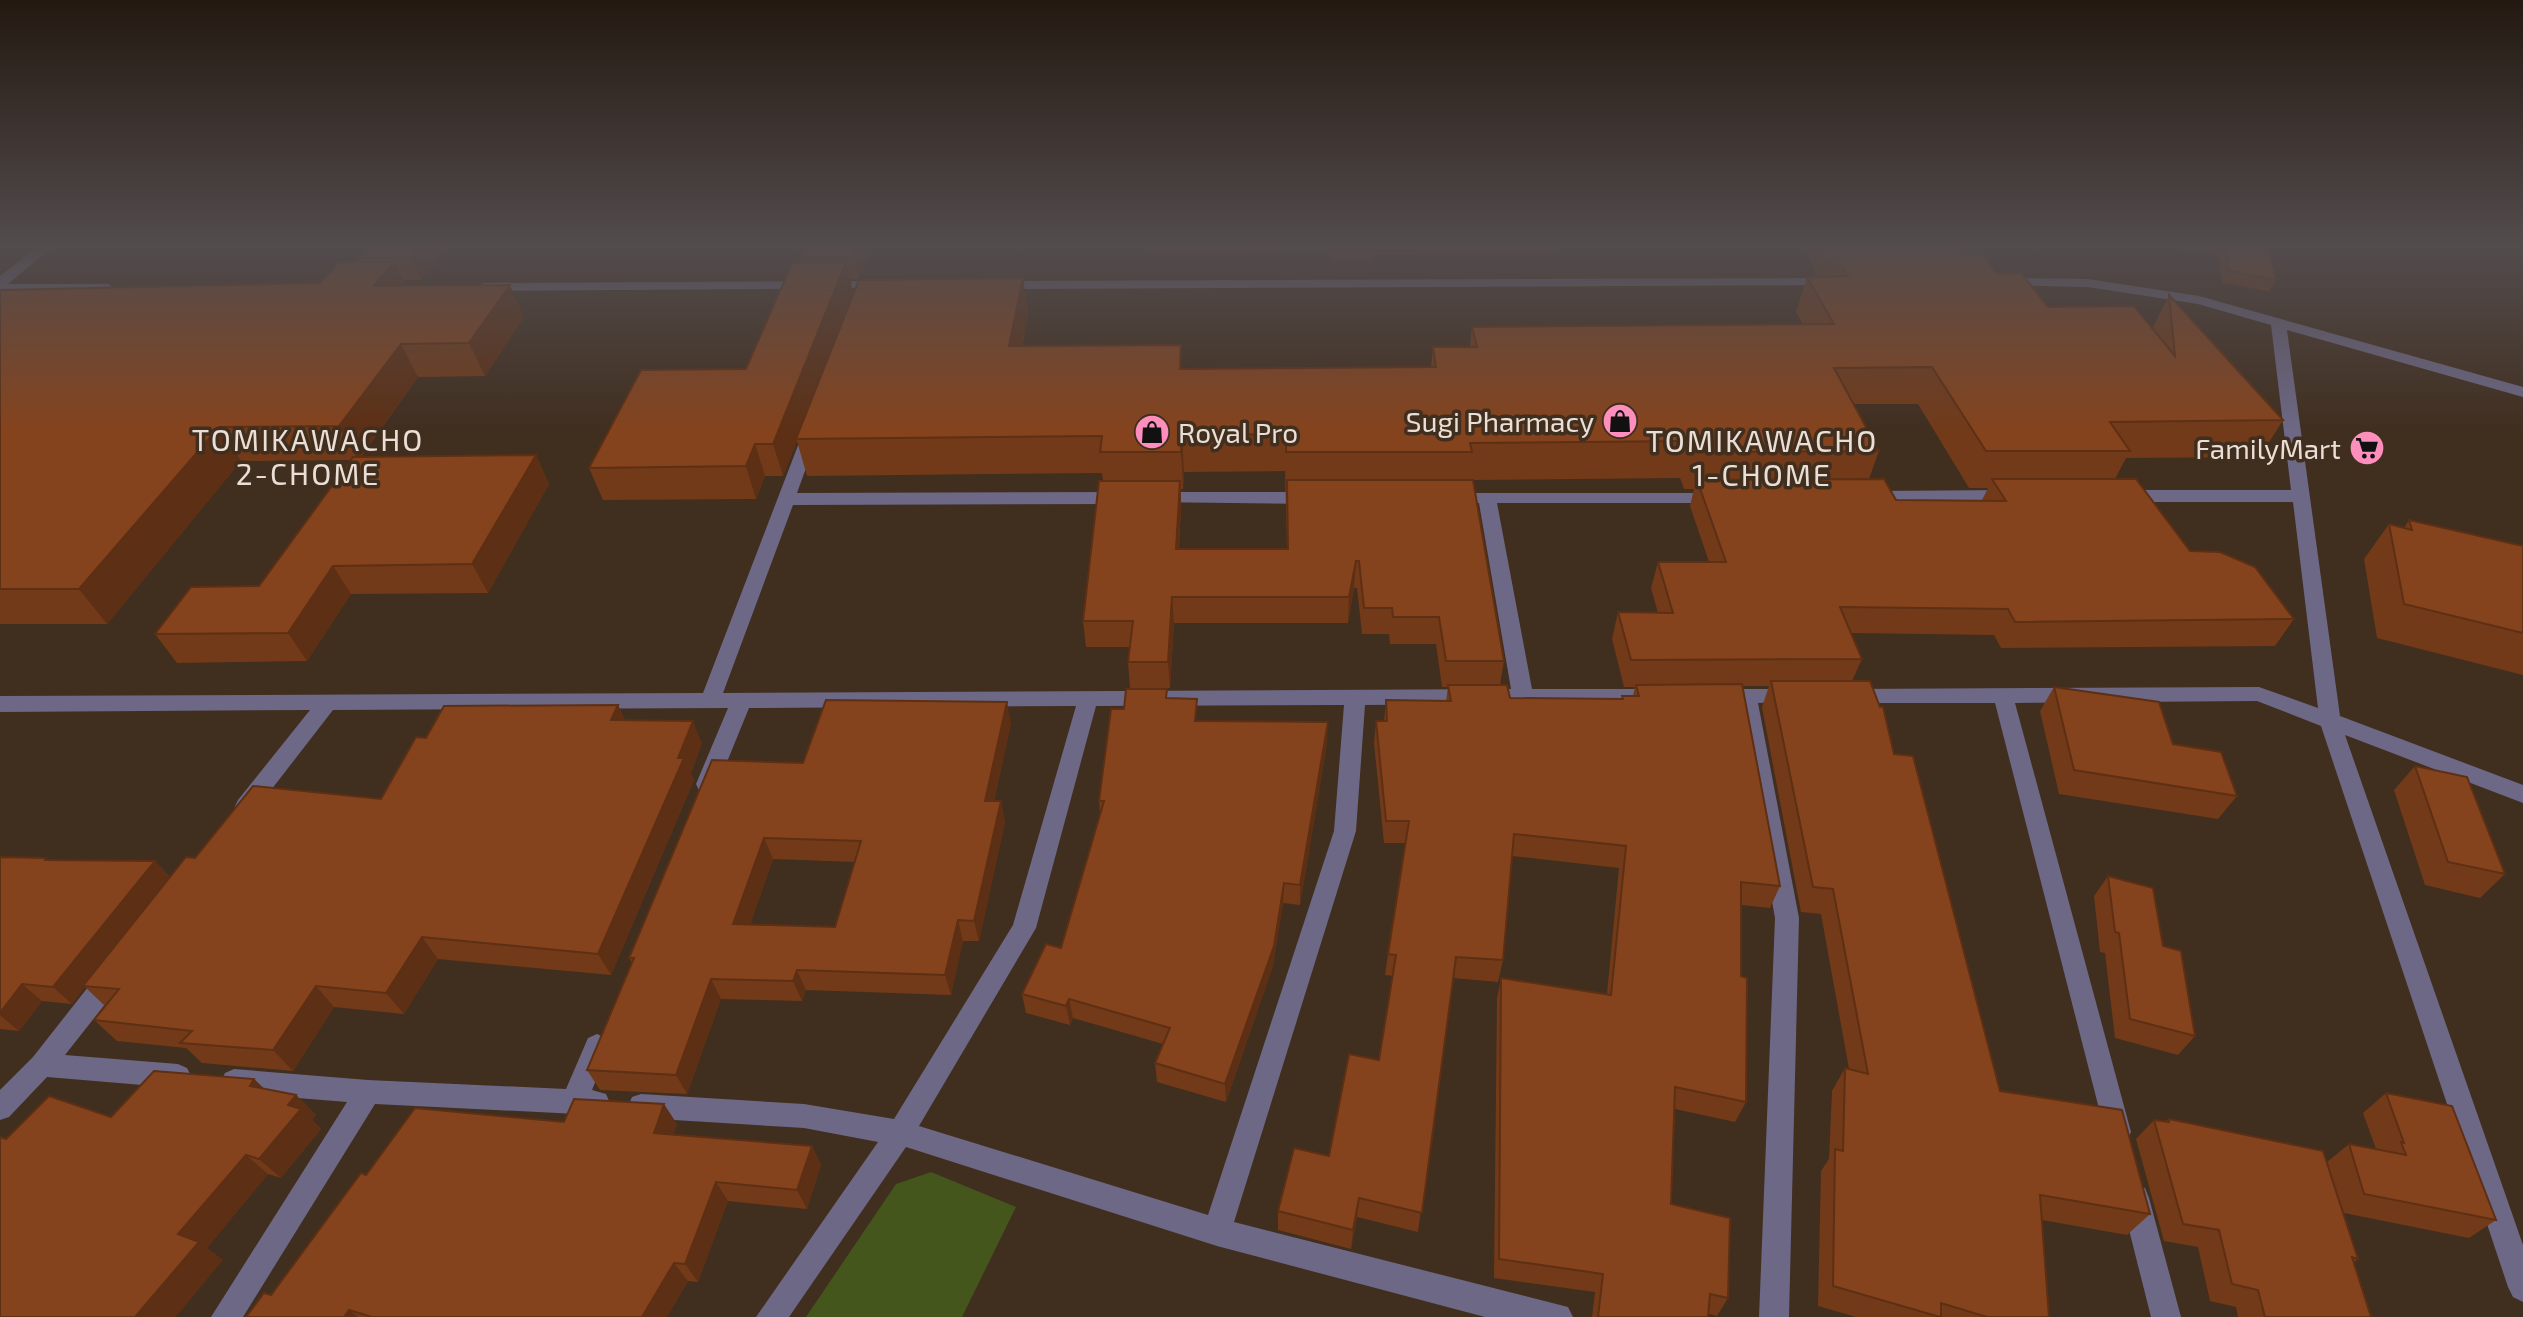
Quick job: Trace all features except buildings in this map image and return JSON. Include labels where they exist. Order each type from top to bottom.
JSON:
[{"type":"street","points":[[2233,309],[2523,392]]},
{"type":"street","points":[[2278,322],[2330,721],[2523,1287]]},
{"type":"street","points":[[710,701],[818,414]]},
{"type":"street","points":[[1855,497],[2030,496]]},
{"type":"street","points":[[2110,496],[2302,496]]},
{"type":"street","points":[[1439,497],[1743,497]]},
{"type":"street","points":[[1487,497],[1523,697]]},
{"type":"street","points":[[786,499],[1328,498]]},
{"type":"street","points":[[1699,696],[2259,694],[2523,794]]},
{"type":"street","points":[[2003,695],[2122,1150]]},
{"type":"street","points":[[0,704],[1667,696]]},
{"type":"street","points":[[1746,696],[1787,918],[1774,1317]]},
{"type":"street","points":[[1217,1232],[1345,831],[1355,698]]},
{"type":"street","points":[[771,1317],[900,1133],[1024,928],[1088,699]]},
{"type":"street","points":[[700,801],[741,701]]},
{"type":"street","points":[[229,828],[327,703]]},
{"type":"street","points":[[0,1108],[42,1065],[131,953]]},
{"type":"street","points":[[574,1101],[604,1030]]},
{"type":"street","points":[[42,1065],[368,1092],[804,1116],[900,1133],[1217,1232],[1495,1305],[1558,1317]]},
{"type":"street","points":[[226,1317],[368,1092]]},
{"type":"street","points":[[2130,1180],[2166,1317]]},
{"type":"green space","points":[[931,1172],[1016,1207],[962,1317],[806,1317],[896,1184]]},
{"type":"place","name":"Sugi Pharmacy","points":[[1620,421]]},
{"type":"place","name":"Royal Pro","points":[[1152,432]]},
{"type":"place","name":"FamilyMart","points":[[2367,448]]},
{"type":"district","name":"TOMIKAWACHO 2-CHOME","points":[[308,456]]},
{"type":"district","name":"TOMIKAWACHO 1-CHOME","points":[[1762,457]]}]
